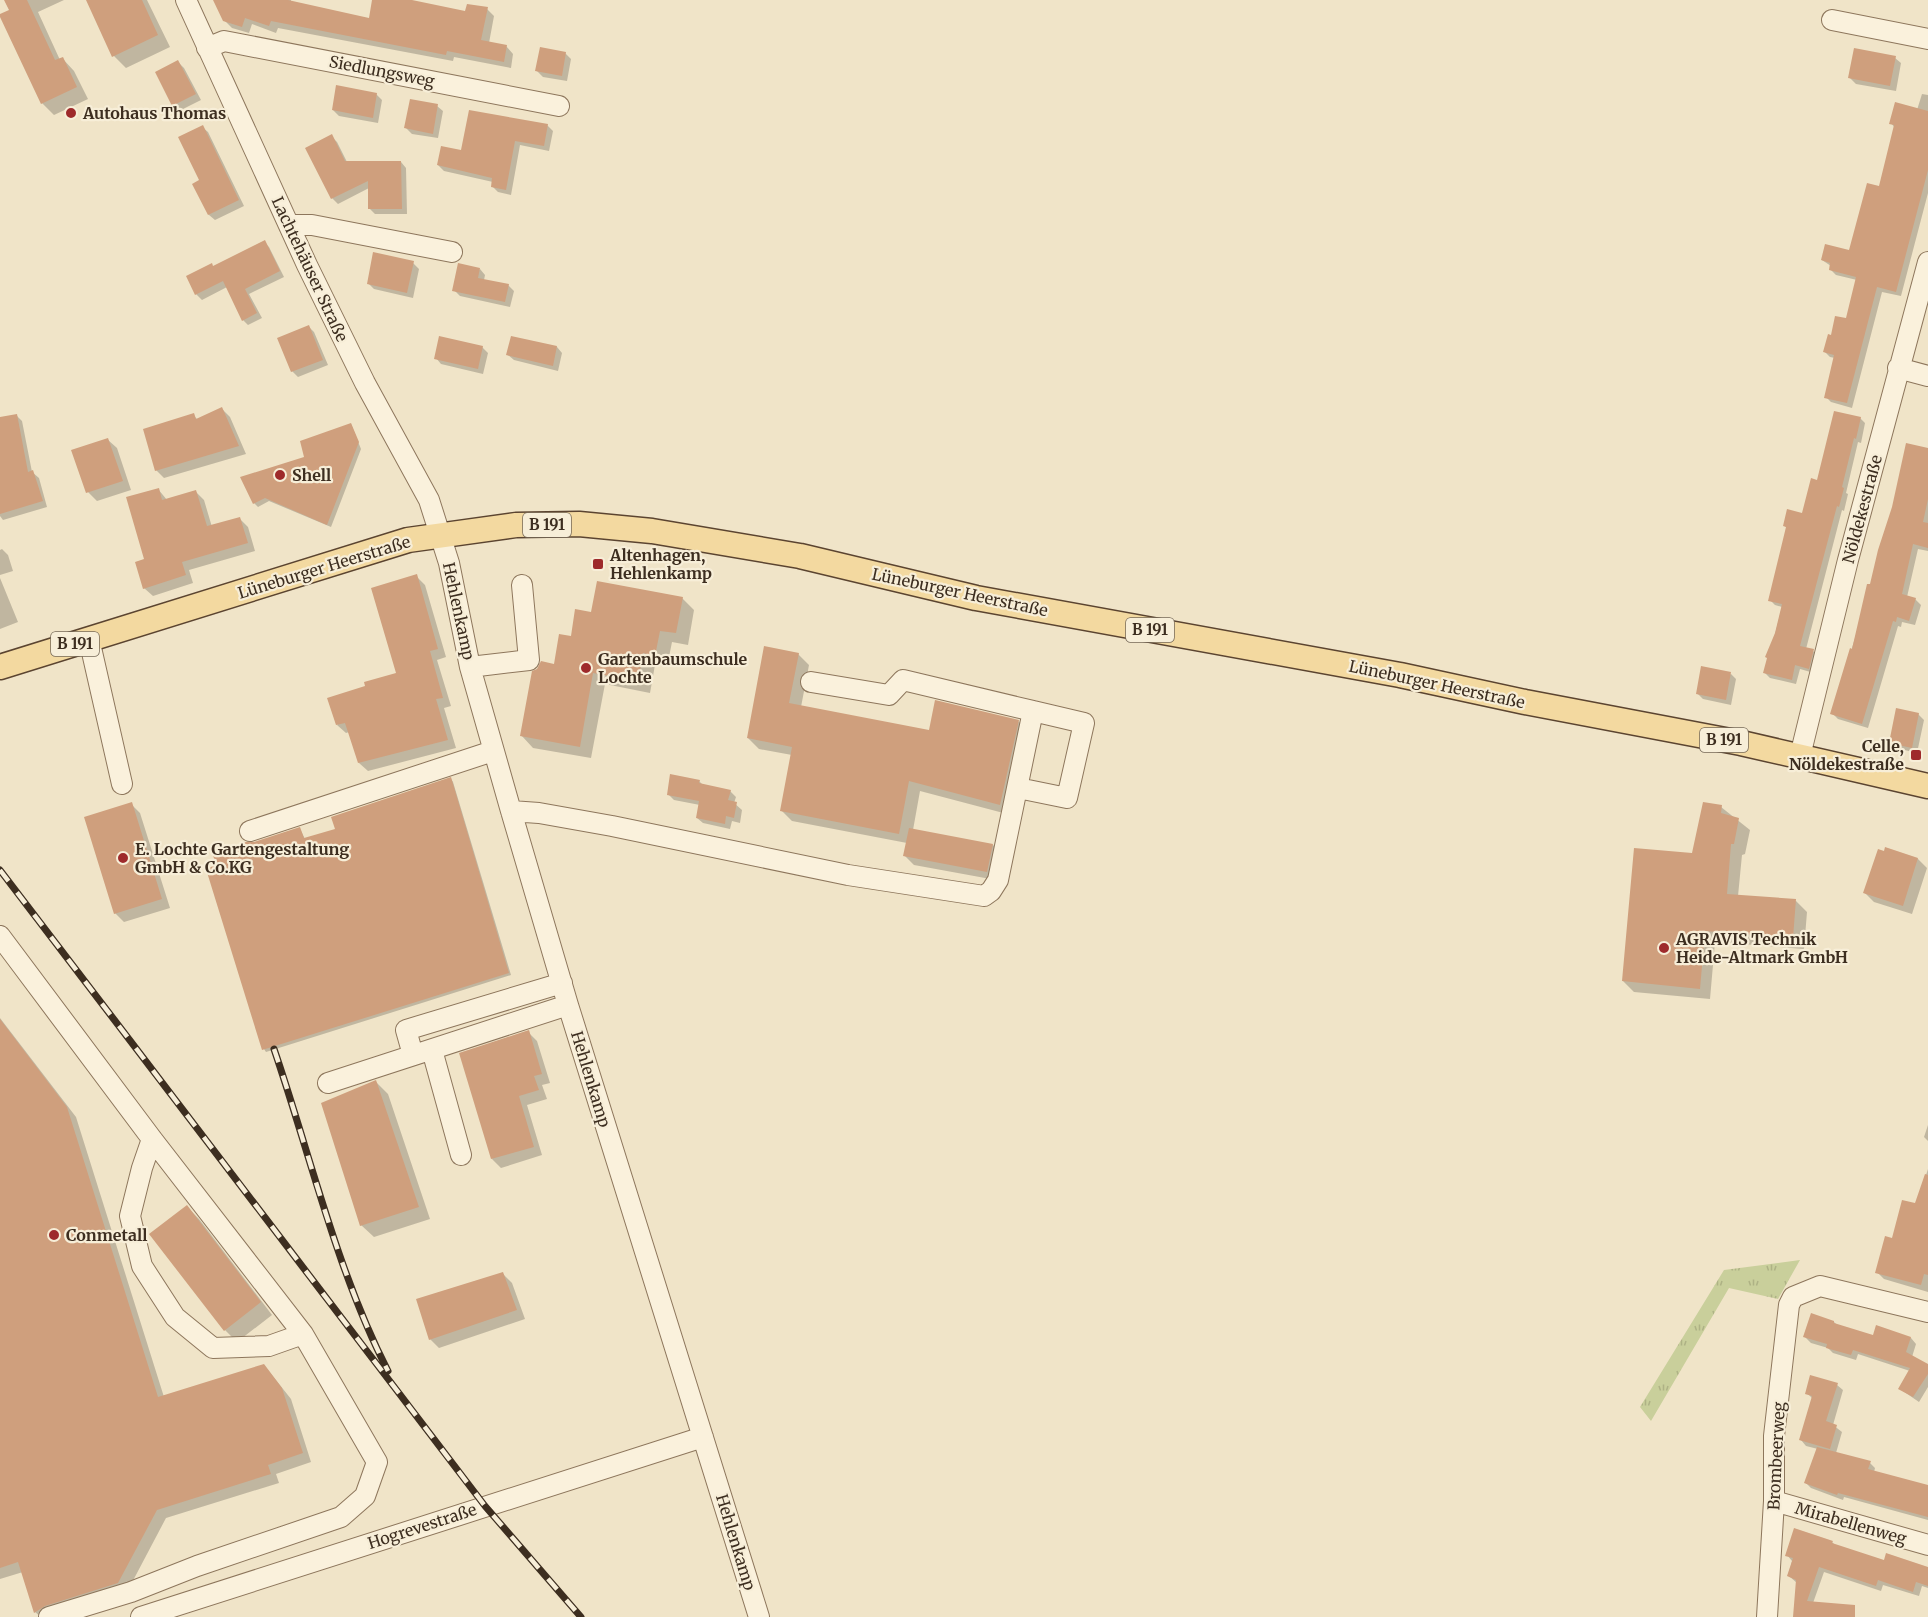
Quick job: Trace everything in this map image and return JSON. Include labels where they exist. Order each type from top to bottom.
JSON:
[{"type":"main road","name":"Lüneburger Heerstraße","points":[[0,667],[408,540],[516,525],[579,524],[652,531],[800,556],[976,598],[1400,675],[1800,756],[1928,786]]},
{"type":"street","name":"Lachtehäuser Straße","points":[[186,0],[289,225],[365,383],[429,500],[441,535]]},
{"type":"street","points":[[1832,20],[1928,39]]},
{"type":"street","name":"Siedlungsweg","points":[[207,48],[225,40],[559,106]]},
{"type":"street","points":[[289,225],[312,225],[452,252]]},
{"type":"street","name":"Nöldekestraße","points":[[1800,756],[1898,368],[1928,262]]},
{"type":"street","points":[[1898,368],[1928,376]]},
{"type":"street","name":"Hehlenkamp","points":[[441,535],[453,580],[470,667],[510,811],[568,1005],[759,1617]]},
{"type":"street","points":[[470,667],[529,660],[522,585]]},
{"type":"street","points":[[89,639],[122,784]]},
{"type":"street","points":[[811,682],[889,695],[903,680],[1084,723],[1067,798],[1018,788]]},
{"type":"street","points":[[510,811],[539,813],[591,822],[848,875],[984,896],[991,891],[998,880],[1033,711]]},
{"type":"street","points":[[250,831],[493,751]]},
{"type":"street","points":[[0,936],[152,1139],[303,1334],[376,1462],[365,1496],[340,1517],[197,1566],[131,1592],[49,1617]]},
{"type":"street","points":[[461,1155],[422,1053],[406,1030],[562,983]]},
{"type":"street","points":[[328,1083],[568,1005]]},
{"type":"street","points":[[152,1139],[130,1216],[142,1266],[175,1317],[213,1348],[269,1346],[303,1334]]},
{"type":"street","name":"Brombeerweg","points":[[1767,1617],[1774,1501],[1774,1436],[1789,1305],[1793,1297],[1820,1286],[1928,1312]]},
{"type":"street","name":"Hogrevestraße","points":[[141,1617],[703,1437]]},
{"type":"street","name":"Mirabellenweg","points":[[1774,1501],[1928,1545]]},
{"type":"green space","points":[[1800,1260],[1778,1299],[1729,1288],[1651,1421],[1640,1407],[1724,1270]]},
{"type":"building","points":[[4,0],[27,0],[55,60],[63,57],[77,87],[41,104],[0,17],[0,14],[9,10]]},
{"type":"building","points":[[86,0],[142,0],[158,35],[112,57]]},
{"type":"building","points":[[213,0],[288,0],[369,18],[372,0],[412,0],[465,11],[467,4],[488,7],[481,40],[507,45],[504,62],[447,51],[446,55],[271,21],[269,26],[245,18],[242,27],[223,21]]},
{"type":"building","points":[[540,47],[566,52],[562,76],[535,71]]},
{"type":"building","points":[[1854,48],[1896,56],[1890,86],[1848,78]]},
{"type":"building","points":[[178,60],[196,94],[172,106],[155,72]]},
{"type":"building","points":[[336,85],[377,93],[373,118],[332,110]]},
{"type":"building","points":[[410,99],[438,104],[433,134],[404,128]]},
{"type":"building","points":[[1895,102],[1928,111],[1928,170],[1896,292],[1877,287],[1847,403],[1824,398],[1834,355],[1823,352],[1828,334],[1831,335],[1835,316],[1846,318],[1856,277],[1829,270],[1830,263],[1821,260],[1825,244],[1849,250],[1867,183],[1879,186],[1894,125],[1889,124]]},
{"type":"building","points":[[469,110],[548,124],[544,146],[515,141],[506,190],[491,187],[492,178],[437,165],[441,146],[461,150]]},
{"type":"building","points":[[203,125],[239,200],[208,215],[192,184],[199,180],[178,137]]},
{"type":"building","points":[[332,134],[345,161],[401,161],[402,209],[368,209],[368,181],[331,199],[305,148]]},
{"type":"building","points":[[265,240],[280,271],[245,289],[257,313],[242,321],[223,281],[195,295],[186,276],[212,263],[213,266]]},
{"type":"building","points":[[373,252],[414,261],[407,293],[367,284]]},
{"type":"building","points":[[458,263],[480,268],[478,278],[509,284],[505,302],[452,291]]},
{"type":"building","points":[[309,325],[323,360],[291,372],[277,338]]},
{"type":"building","points":[[439,336],[483,346],[478,369],[434,359]]},
{"type":"building","points":[[511,336],[557,346],[553,366],[506,355]]},
{"type":"building","points":[[222,407],[239,446],[155,471],[143,429],[194,413],[196,419]]},
{"type":"building","points":[[1834,411],[1861,417],[1842,487],[1844,488],[1839,507],[1837,506],[1800,646],[1814,649],[1809,669],[1795,665],[1792,680],[1763,673],[1767,658],[1765,657],[1775,633],[1782,604],[1768,601],[1786,527],[1783,526],[1787,509],[1802,513],[1811,478],[1817,480]]},
{"type":"building","points":[[17,414],[28,472],[33,470],[43,501],[0,514],[0,417]]},
{"type":"building","points":[[351,423],[359,442],[327,525],[265,498],[253,504],[240,477],[304,457],[300,441]]},
{"type":"building","points":[[108,438],[123,481],[86,493],[71,450]]},
{"type":"building","points":[[1906,443],[1928,448],[1928,499],[1923,522],[1928,523],[1928,548],[1913,544],[1902,594],[1916,598],[1909,621],[1897,617],[1896,622],[1893,621],[1862,724],[1830,714],[1850,648],[1852,649],[1867,584],[1870,584],[1892,507]]},
{"type":"building","points":[[159,488],[162,500],[196,490],[207,526],[240,517],[248,543],[182,562],[186,575],[143,589],[135,562],[144,559],[126,497]]},
{"type":"building","points":[[417,574],[438,649],[430,651],[443,698],[436,699],[448,740],[358,763],[345,723],[336,725],[327,698],[365,686],[364,682],[396,673],[371,588]]},
{"type":"building","name":"Gartenbaumschule Lochte","points":[[597,581],[683,597],[676,633],[660,631],[655,656],[643,653],[638,681],[593,673],[580,747],[520,736],[532,671],[537,669],[541,661],[554,664],[559,634],[571,636],[575,609],[591,612]]},
{"type":"building","points":[[764,646],[799,653],[789,703],[929,730],[935,700],[1019,720],[1000,805],[909,781],[899,834],[780,811],[792,747],[747,738]]},
{"type":"building","points":[[1701,666],[1731,672],[1726,700],[1696,694]]},
{"type":"building","points":[[1896,708],[1919,713],[1912,748],[1889,743]]},
{"type":"building","points":[[670,774],[700,780],[699,783],[731,790],[728,800],[737,802],[734,818],[726,816],[725,824],[696,818],[699,801],[667,795]]},
{"type":"building","points":[[451,777],[509,973],[262,1050],[206,869],[216,865],[212,852],[246,842],[254,842],[300,827],[304,838],[335,829],[331,817]]},
{"type":"building","name":"E. Lochte Gartengestaltung GmbH & Co.KG","points":[[132,802],[162,899],[114,914],[84,817]]},
{"type":"building","name":"AGRAVIS Technik Heide-Altmark GmbH","points":[[1703,802],[1722,805],[1721,813],[1739,818],[1734,844],[1731,844],[1727,894],[1796,899],[1793,938],[1705,931],[1700,989],[1622,981],[1634,848],[1692,853]]},
{"type":"building","points":[[909,828],[993,844],[987,872],[903,856]]},
{"type":"building","points":[[1885,847],[1918,858],[1903,906],[1863,893],[1878,849],[1884,851]]},
{"type":"building","name":"Conmetall","points":[[0,1019],[67,1107],[158,1397],[264,1364],[282,1388],[303,1453],[268,1465],[271,1474],[157,1510],[118,1583],[45,1606],[34,1613],[18,1562],[0,1568]]},
{"type":"building","points":[[529,1030],[542,1074],[534,1076],[539,1090],[519,1096],[534,1147],[491,1159],[459,1053]]},
{"type":"building","points":[[376,1080],[419,1207],[360,1226],[321,1103]]},
{"type":"building","points":[[1925,1174],[1928,1175],[1928,1275],[1924,1274],[1921,1285],[1875,1273],[1885,1236],[1892,1238],[1902,1200],[1915,1203]]},
{"type":"building","points":[[187,1205],[261,1302],[224,1331],[149,1234]]},
{"type":"building","points":[[503,1272],[517,1310],[429,1340],[416,1299]]},
{"type":"building","points":[[1811,1313],[1873,1335],[1876,1325],[1911,1337],[1906,1352],[1928,1364],[1928,1374],[1913,1397],[1898,1389],[1910,1368],[1853,1350],[1851,1355],[1826,1348],[1827,1344],[1803,1337]]},
{"type":"building","points":[[1810,1375],[1838,1383],[1826,1421],[1837,1425],[1830,1449],[1799,1440],[1812,1396],[1805,1394]]},
{"type":"building","points":[[1817,1447],[1871,1461],[1868,1469],[1928,1485],[1928,1517],[1838,1493],[1837,1495],[1804,1483]]},
{"type":"building","points":[[1794,1528],[1884,1560],[1886,1553],[1928,1567],[1928,1586],[1916,1582],[1913,1592],[1878,1580],[1876,1586],[1819,1567],[1807,1601],[1855,1605],[1855,1617],[1793,1617],[1796,1580],[1787,1576],[1793,1558],[1785,1556]]},
{"type":"railway","points":[[0,870],[485,1506],[581,1617]]},
{"type":"railway","points":[[274,1049],[339,1253],[370,1333],[388,1371]]},
{"type":"place","name":"Autohaus Thomas","points":[[71,113]]},
{"type":"place","name":"Shell","points":[[280,475]]},
{"type":"place","name":"Altenhagen, Hehlenkamp","points":[[598,564]]},
{"type":"place","name":"Gartenbaumschule Lochte","points":[[586,668]]},
{"type":"place","name":"Celle, Nöldekestraße","points":[[1916,755]]},
{"type":"place","name":"E. Lochte Gartengestaltung GmbH & Co.KG","points":[[123,858]]},
{"type":"place","name":"AGRAVIS Technik Heide-Altmark GmbH","points":[[1664,948]]},
{"type":"place","name":"Conmetall","points":[[54,1235]]}]
